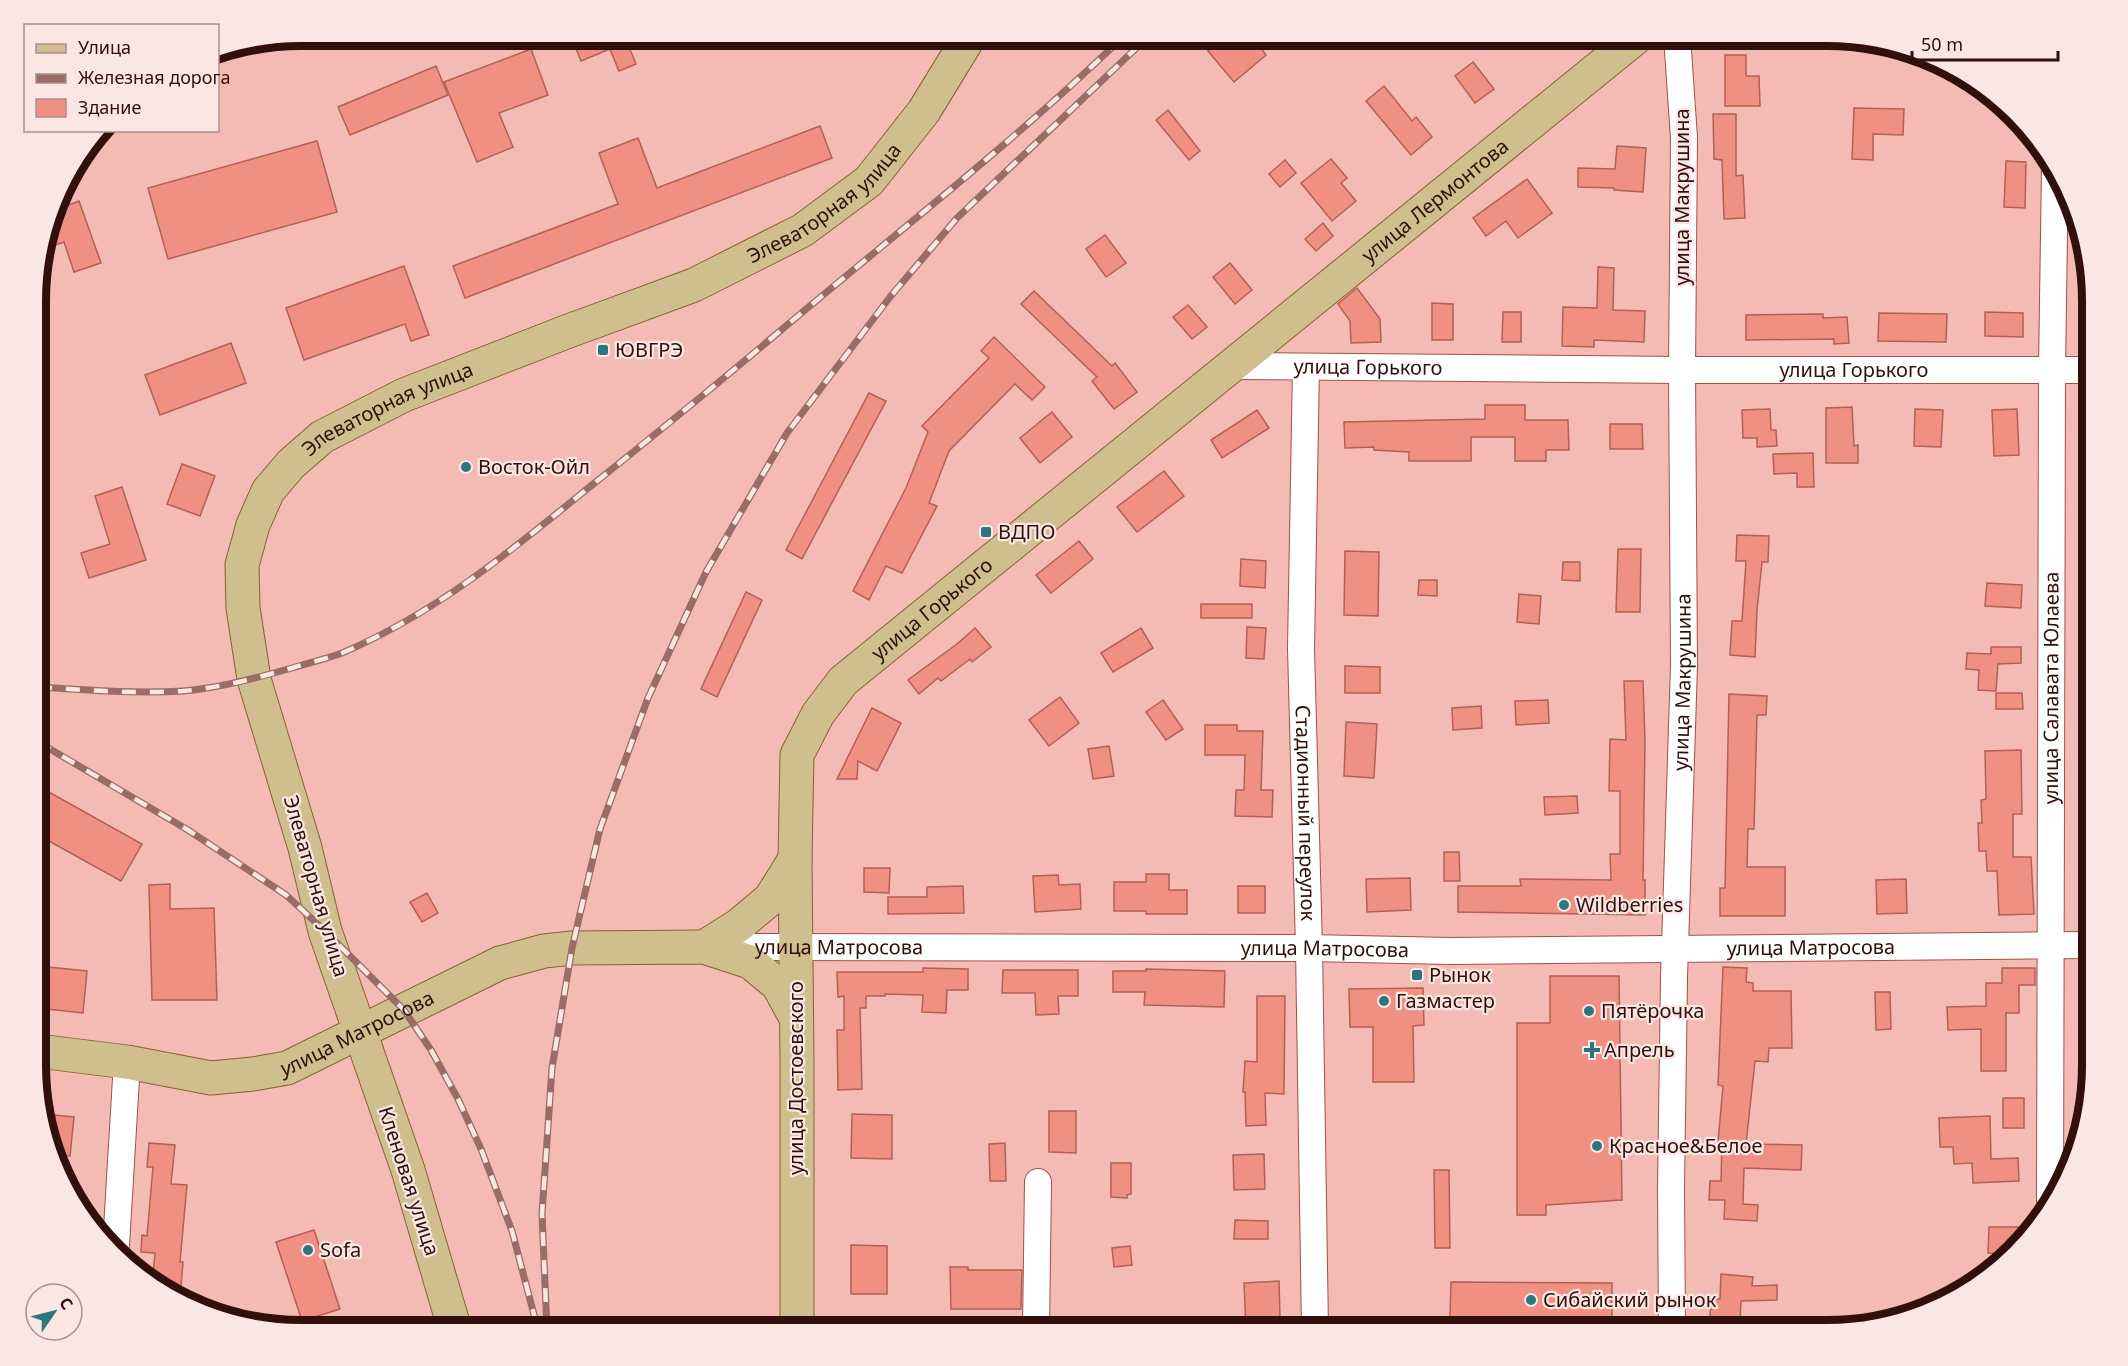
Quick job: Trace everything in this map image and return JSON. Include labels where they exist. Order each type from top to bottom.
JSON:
[{"type":"main road","name":"Элеваторная улица","points":[[361,1033],[325,931],[305,848],[254,679],[243,608],[242,565],[253,525],[268,491],[291,464],[322,437],[387,404],[566,332],[693,285],[803,230],[869,181],[924,111],[964,46]]},
{"type":"main road","name":"улица Лермонтова","points":[[1232,366],[1626,46]]},
{"type":"main road","name":"улица Горького","points":[[798,755],[818,714],[843,681],[1232,366]]},
{"type":"main road","name":"улица Достоевского","points":[[797,1320],[795,859],[798,755]]},
{"type":"main road","points":[[704,947],[740,925],[770,899],[795,859]]},
{"type":"main road","name":"улица Матросова","points":[[46,1052],[127,1062],[211,1078],[287,1068],[500,963],[544,951],[572,948],[704,947],[750,962],[778,985],[796,1018]]},
{"type":"main road","name":"Кленовая улица","points":[[361,1033],[408,1170],[452,1320]]},
{"type":"street","name":"улица Макрушина","points":[[1672,1320],[1671,1190],[1675,949],[1684,666],[1682,370],[1684,138],[1678,46]]},
{"type":"street","name":"улица Салавата Юлаева","points":[[2050,1187],[2049,945],[2055,187]]},
{"type":"street","name":"улица Горького","points":[[1232,366],[1682,370],[2082,370]]},
{"type":"street","name":"Стадионный переулок","points":[[1306,367],[1301,648],[1316,1320]]},
{"type":"street","name":"улица Матросова","points":[[704,947],[1309,948],[1450,951],[2082,945]]},
{"type":"street","points":[[116,1240],[127,1062]]},
{"type":"street","points":[[1035,1320],[1038,1182]]},
{"type":"building","points":[[575,46],[629,46],[636,64],[619,71],[610,49],[581,61]]},
{"type":"building","points":[[1214,46],[1226,46],[1228,49],[1232,46],[1259,46],[1266,55],[1234,82],[1208,51]]},
{"type":"building","points":[[531,49],[548,95],[499,113],[513,147],[477,162],[444,82]]},
{"type":"building","points":[[1725,55],[1746,55],[1746,76],[1759,76],[1760,106],[1725,106]]},
{"type":"building","points":[[1473,62],[1494,89],[1475,103],[1455,76]]},
{"type":"building","points":[[436,66],[448,95],[350,135],[338,107]]},
{"type":"building","points":[[1384,86],[1412,121],[1416,117],[1432,137],[1411,155],[1366,101]]},
{"type":"building","points":[[1854,108],[1904,109],[1903,135],[1873,134],[1873,160],[1852,159]]},
{"type":"building","points":[[1168,110],[1200,151],[1189,160],[1156,120]]},
{"type":"building","points":[[1713,114],[1736,114],[1736,176],[1743,175],[1745,218],[1724,219],[1722,160],[1714,159]]},
{"type":"building","points":[[820,126],[832,158],[465,298],[453,266],[618,204],[599,153],[638,138],[657,188]]},
{"type":"building","points":[[317,141],[337,212],[168,259],[148,188]]},
{"type":"building","points":[[1617,146],[1646,148],[1643,192],[1578,187],[1578,168],[1615,169]]},
{"type":"building","points":[[1331,159],[1347,178],[1341,183],[1356,201],[1332,221],[1301,183]]},
{"type":"building","points":[[1285,160],[1296,173],[1280,187],[1269,174]]},
{"type":"building","points":[[2006,161],[2026,162],[2025,208],[2004,207]]},
{"type":"building","points":[[1527,179],[1552,213],[1518,238],[1506,221],[1486,236],[1473,218]]},
{"type":"building","points":[[79,201],[101,263],[74,272],[64,242],[52,246],[65,206]]},
{"type":"building","points":[[1323,223],[1333,236],[1316,251],[1305,239]]},
{"type":"building","points":[[1105,235],[1126,263],[1106,277],[1086,249]]},
{"type":"building","points":[[1230,263],[1252,290],[1235,304],[1213,277]]},
{"type":"building","points":[[404,266],[429,335],[411,341],[405,324],[304,360],[286,308]]},
{"type":"building","points":[[1598,267],[1614,268],[1613,310],[1645,311],[1644,342],[1594,340],[1594,347],[1562,346],[1563,307],[1597,308]]},
{"type":"building","points":[[1357,288],[1380,319],[1381,342],[1351,343],[1350,321],[1338,304]]},
{"type":"building","points":[[1034,291],[1112,366],[1115,363],[1137,392],[1114,409],[1092,381],[1097,377],[1021,304]]},
{"type":"building","points":[[1432,303],[1453,304],[1453,340],[1432,340]]},
{"type":"building","points":[[1188,305],[1207,327],[1192,339],[1173,317]]},
{"type":"building","points":[[1503,312],[1521,312],[1521,342],[1502,342]]},
{"type":"building","points":[[1985,312],[2023,313],[2023,337],[1985,336]]},
{"type":"building","points":[[1879,313],[1947,314],[1946,342],[1878,341]]},
{"type":"building","points":[[1823,314],[1823,318],[1847,317],[1849,343],[1834,344],[1834,339],[1746,340],[1746,315]]},
{"type":"building","points":[[994,337],[1045,387],[1032,400],[1015,384],[949,451],[929,503],[937,506],[902,573],[886,566],[869,600],[853,591],[906,488],[928,432],[922,426],[989,358],[981,351]]},
{"type":"building","points":[[231,343],[246,383],[160,415],[145,375]]},
{"type":"building","points":[[869,393],[886,401],[802,559],[786,550]]},
{"type":"building","points":[[1485,405],[1525,405],[1525,420],[1568,420],[1569,450],[1546,450],[1546,461],[1515,461],[1515,437],[1471,437],[1471,461],[1409,461],[1409,452],[1374,450],[1374,447],[1345,448],[1344,422],[1485,419]]},
{"type":"building","points":[[1852,407],[1854,446],[1858,445],[1858,463],[1826,463],[1826,408]]},
{"type":"building","points":[[1770,409],[1771,430],[1776,430],[1777,446],[1757,447],[1757,438],[1743,438],[1742,410]]},
{"type":"building","points":[[1915,409],[1943,410],[1941,447],[1914,446]]},
{"type":"building","points":[[2017,409],[2019,455],[1994,456],[1992,410]]},
{"type":"building","points":[[1257,410],[1269,428],[1222,458],[1211,440]]},
{"type":"building","points":[[1052,412],[1072,437],[1040,463],[1020,438]]},
{"type":"building","points":[[1610,424],[1642,424],[1643,449],[1610,449]]},
{"type":"building","points":[[1813,453],[1814,487],[1797,487],[1797,473],[1774,474],[1773,454]]},
{"type":"building","points":[[182,464],[215,476],[200,516],[167,504]]},
{"type":"building","points":[[1164,471],[1184,496],[1137,532],[1117,507]]},
{"type":"building","points":[[122,487],[146,560],[89,578],[81,553],[110,544],[95,496]]},
{"type":"building","points":[[1737,535],[1769,536],[1768,562],[1762,562],[1755,657],[1730,655],[1732,621],[1742,621],[1746,561],[1736,561]]},
{"type":"building","points":[[1079,541],[1093,559],[1051,593],[1036,575]]},
{"type":"building","points":[[1618,549],[1641,549],[1640,612],[1616,612]]},
{"type":"building","points":[[1345,551],[1379,552],[1378,616],[1344,615]]},
{"type":"building","points":[[1241,559],[1266,561],[1265,588],[1240,586]]},
{"type":"building","points":[[1563,562],[1580,562],[1580,581],[1562,580]]},
{"type":"building","points":[[1419,580],[1437,580],[1437,596],[1418,595]]},
{"type":"building","points":[[1987,583],[2022,585],[2021,608],[1985,606]]},
{"type":"building","points":[[746,592],[762,600],[717,697],[701,689]]},
{"type":"building","points":[[1519,594],[1541,596],[1539,624],[1517,622]]},
{"type":"building","points":[[1201,604],[1252,604],[1252,618],[1201,618]]},
{"type":"building","points":[[1247,627],[1266,628],[1264,659],[1246,658]]},
{"type":"building","points":[[975,628],[991,647],[972,662],[970,659],[941,681],[938,678],[919,694],[908,680]]},
{"type":"building","points":[[1141,628],[1153,648],[1113,672],[1101,653]]},
{"type":"building","points":[[1991,647],[2021,647],[2021,663],[1998,664],[1996,691],[1978,690],[1979,670],[1966,669],[1967,653],[1991,654]]},
{"type":"building","points":[[1345,666],[1380,667],[1380,693],[1345,693]]},
{"type":"building","points":[[1624,681],[1643,681],[1645,915],[1458,912],[1458,886],[1521,886],[1520,879],[1611,880],[1610,854],[1620,854],[1620,791],[1609,791],[1610,739],[1626,740]]},
{"type":"building","points":[[1996,693],[2022,693],[2023,709],[1996,709]]},
{"type":"building","points":[[1729,694],[1767,696],[1766,715],[1757,715],[1754,829],[1748,829],[1747,867],[1785,867],[1785,916],[1720,916],[1720,888],[1725,888]]},
{"type":"building","points":[[1060,697],[1079,723],[1049,746],[1029,720]]},
{"type":"building","points":[[1163,700],[1183,729],[1166,740],[1146,712]]},
{"type":"building","points":[[1548,700],[1549,723],[1516,725],[1515,701]]},
{"type":"building","points":[[1481,706],[1482,728],[1453,730],[1452,708]]},
{"type":"building","points":[[872,708],[901,723],[877,771],[858,761],[857,779],[837,779]]},
{"type":"building","points":[[1346,722],[1377,724],[1374,778],[1344,776]]},
{"type":"building","points":[[1205,725],[1237,725],[1237,731],[1263,731],[1261,790],[1273,790],[1272,817],[1235,816],[1236,790],[1244,790],[1245,755],[1205,755]]},
{"type":"building","points":[[1109,746],[1114,776],[1093,779],[1088,749]]},
{"type":"building","points":[[2021,750],[2022,814],[2013,814],[2013,857],[2031,857],[2034,914],[1999,915],[1997,871],[1987,871],[1986,851],[1979,851],[1978,823],[1982,823],[1981,800],[1986,799],[1985,751]]},
{"type":"building","points":[[46,790],[142,844],[121,881],[46,839]]},
{"type":"building","points":[[1577,796],[1578,813],[1545,815],[1544,797]]},
{"type":"building","points":[[1444,852],[1459,852],[1460,881],[1444,881]]},
{"type":"building","points":[[864,868],[890,868],[889,893],[864,892]]},
{"type":"building","points":[[1146,874],[1169,874],[1169,890],[1187,890],[1187,914],[1114,911],[1114,882],[1146,882]]},
{"type":"building","points":[[1058,875],[1059,885],[1080,884],[1081,909],[1035,912],[1033,876]]},
{"type":"building","points":[[1410,878],[1411,910],[1367,912],[1366,879]]},
{"type":"building","points":[[1906,879],[1907,913],[1877,914],[1876,880]]},
{"type":"building","points":[[170,884],[170,909],[214,908],[217,1000],[152,1000],[149,885]]},
{"type":"building","points":[[963,886],[964,913],[888,914],[888,897],[927,897],[927,887]]},
{"type":"building","points":[[1238,886],[1265,886],[1265,913],[1238,913]]},
{"type":"building","points":[[427,893],[438,913],[422,922],[410,902]]},
{"type":"building","points":[[46,967],[87,971],[83,1013],[46,1009]]},
{"type":"building","points":[[1723,967],[1747,968],[1746,982],[1753,983],[1753,991],[1791,991],[1792,1048],[1769,1048],[1768,1062],[1755,1061],[1746,1144],[1802,1145],[1801,1170],[1744,1168],[1743,1204],[1758,1205],[1757,1221],[1724,1219],[1725,1200],[1709,1200],[1710,1181],[1721,1181],[1722,1142],[1718,1142],[1723,1086],[1718,1085]]},
{"type":"building","points":[[923,968],[968,969],[968,990],[947,990],[946,1013],[922,1012],[923,995],[866,996],[866,1008],[860,1008],[862,1089],[838,1090],[837,1030],[844,1030],[844,996],[838,997],[837,972],[923,972]]},
{"type":"building","points":[[2002,968],[2035,968],[2035,985],[2019,985],[2019,1013],[2006,1013],[2006,1071],[1981,1071],[1981,1029],[1948,1030],[1947,1007],[1986,1006],[1986,983],[2002,983]]},
{"type":"building","points":[[1146,969],[1225,971],[1224,1007],[1144,1005],[1145,992],[1113,992],[1113,971],[1146,971]]},
{"type":"building","points":[[1003,970],[1078,970],[1078,996],[1058,996],[1059,1014],[1036,1015],[1035,993],[1002,993]]},
{"type":"building","points":[[1550,976],[1619,976],[1622,1200],[1546,1205],[1546,1215],[1517,1215],[1517,1023],[1550,1023]]},
{"type":"building","points":[[1423,988],[1424,1025],[1413,1026],[1414,1082],[1373,1082],[1373,1027],[1350,1027],[1349,989]]},
{"type":"building","points":[[1875,992],[1890,992],[1891,1029],[1876,1030]]},
{"type":"building","points":[[1257,996],[1285,996],[1284,1094],[1265,1093],[1266,1125],[1246,1126],[1245,1092],[1243,1092],[1245,1061],[1257,1062]]},
{"type":"building","points":[[2003,1098],[2024,1098],[2024,1128],[2003,1128]]},
{"type":"building","points":[[1049,1111],[1076,1111],[1076,1153],[1049,1152]]},
{"type":"building","points":[[852,1114],[892,1115],[892,1159],[851,1158]]},
{"type":"building","points":[[51,1115],[74,1117],[70,1156],[63,1155]]},
{"type":"building","points":[[1990,1116],[1991,1159],[2018,1158],[2019,1181],[1973,1183],[1972,1163],[1954,1164],[1953,1147],[1940,1147],[1939,1118]]},
{"type":"building","points":[[149,1143],[175,1145],[171,1184],[187,1185],[180,1262],[183,1262],[181,1289],[153,1272],[155,1253],[141,1252],[142,1235],[147,1236],[153,1167],[147,1167]]},
{"type":"building","points":[[1005,1143],[1006,1181],[990,1181],[989,1144]]},
{"type":"building","points":[[1264,1154],[1265,1189],[1234,1190],[1233,1155]]},
{"type":"building","points":[[1111,1163],[1131,1163],[1131,1194],[1127,1195],[1127,1198],[1111,1197]]},
{"type":"building","points":[[1434,1170],[1449,1170],[1450,1248],[1435,1248]]},
{"type":"building","points":[[1235,1220],[1268,1221],[1268,1239],[1234,1239]]},
{"type":"building","points":[[1989,1227],[2023,1227],[1998,1254],[1988,1253]]},
{"type":"building","points":[[314,1230],[340,1309],[302,1320],[276,1242]]},
{"type":"building","points":[[851,1245],[887,1246],[887,1294],[851,1294]]},
{"type":"building","points":[[1130,1246],[1132,1265],[1114,1267],[1112,1248]]},
{"type":"building","points":[[950,1267],[968,1267],[968,1270],[1022,1270],[1021,1309],[951,1309]]},
{"type":"building","points":[[1721,1274],[1753,1277],[1752,1286],[1777,1285],[1777,1300],[1741,1301],[1740,1320],[1710,1319],[1711,1299],[1720,1299]]},
{"type":"building","points":[[1279,1281],[1280,1317],[1246,1320],[1244,1283]]},
{"type":"building","name":"Сибайский рынок","points":[[1451,1282],[1612,1283],[1612,1320],[1475,1320],[1475,1317],[1450,1317]]},
{"type":"railway","points":[[46,687],[147,692],[183,691],[238,682],[342,653],[376,637],[440,601],[558,513],[684,411],[998,150],[1113,46]]},
{"type":"railway","points":[[547,1320],[542,1214],[552,1068],[572,948],[600,829],[648,698],[706,572],[787,433],[890,297],[957,218],[1138,46]]},
{"type":"railway","points":[[46,747],[188,830],[286,895],[404,1010],[431,1050],[458,1099],[481,1149],[512,1231],[535,1320]]},
{"type":"place","name":"ЮВГРЭ","points":[[603,350]]},
{"type":"place","name":"Восток-Ойл","points":[[466,467]]},
{"type":"place","name":"ВДПО","points":[[986,532]]},
{"type":"place","name":"Wildberries","points":[[1564,905]]},
{"type":"place","name":"Рынок","points":[[1417,975]]},
{"type":"place","name":"Газмастер","points":[[1384,1001]]},
{"type":"place","name":"Пятёрочка","points":[[1589,1011]]},
{"type":"place","name":"Апрель","points":[[1592,1050]]},
{"type":"place","name":"Красное&Белое","points":[[1597,1146]]},
{"type":"place","name":"Sofa","points":[[308,1250]]},
{"type":"place","name":"Сибайский рынок","points":[[1531,1300]]}]
